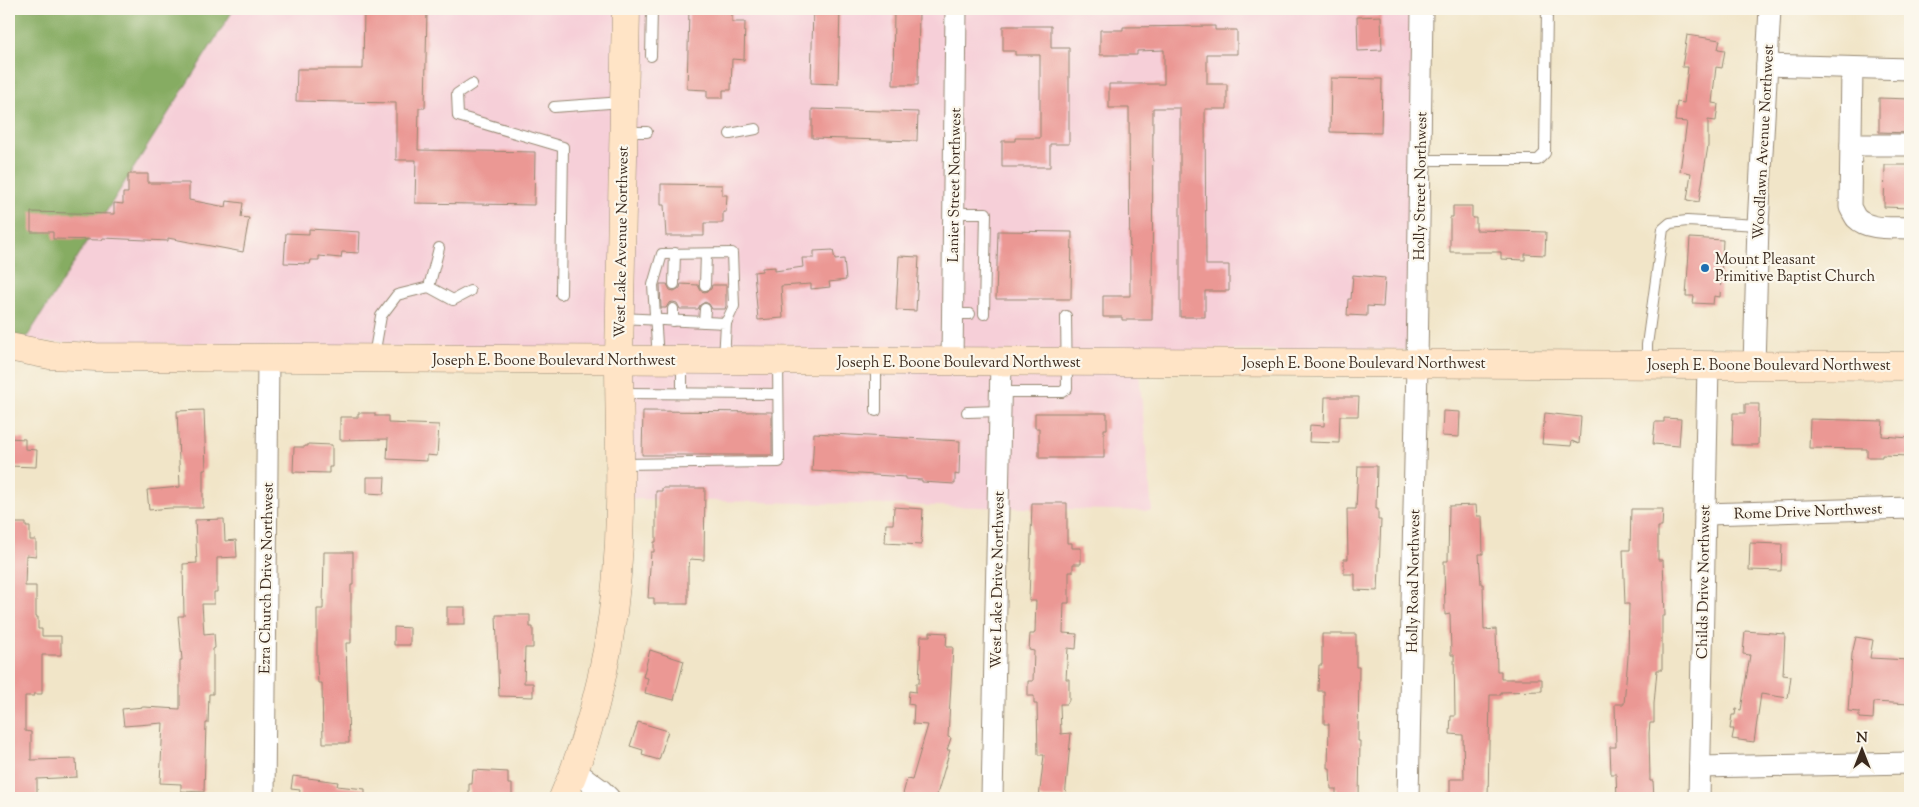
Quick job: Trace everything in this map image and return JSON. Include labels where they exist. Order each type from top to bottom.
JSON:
[{"type":"main road","name":"West Lake Avenue Northwest","points":[[563,798],[574,771],[600,685],[616,590],[620,510],[620,318],[635,132],[624,102],[626,9]]},
{"type":"main road","name":"Joseph E. Boone Boulevard Northwest","points":[[9,347],[50,355],[268,358],[1910,366]]},
{"type":"street","name":"Lanier Street Northwest","points":[[952,362],[962,314],[954,213],[956,9]]},
{"type":"street","name":"Holly Street Northwest","points":[[1418,364],[1422,9]]},
{"type":"street","name":"Woodlawn Avenue Northwest","points":[[1754,365],[1758,225],[1770,9]]},
{"type":"street","points":[[1767,65],[1910,69]]},
{"type":"street","points":[[1852,68],[1850,208],[1856,218],[1867,224],[1881,227],[1910,228]]},
{"type":"street","points":[[1851,145],[1910,146]]},
{"type":"street","name":"Ezra Church Drive Northwest","points":[[264,798],[268,358]]},
{"type":"street","name":"West Lake Drive Northwest","points":[[992,798],[1001,362]]},
{"type":"street","name":"Holly Road Northwest","points":[[1408,798],[1418,364]]},
{"type":"street","name":"Childs Drive Northwest","points":[[1699,798],[1708,365]]},
{"type":"street","name":"Rome Drive Northwest","points":[[1705,514],[1910,508]]},
{"type":"street","points":[[1700,767],[1910,763]]},
{"type":"street","points":[[574,771],[609,798]]},
{"type":"lane","points":[[651,56],[652,9]]},
{"type":"lane","points":[[1420,160],[1538,160],[1546,153],[1547,9]]},
{"type":"lane","points":[[472,84],[457,94],[458,116],[563,147],[561,294]]},
{"type":"lane","points":[[554,107],[624,102]]},
{"type":"lane","points":[[730,134],[756,129]]},
{"type":"lane","points":[[954,213],[986,213],[984,314]]},
{"type":"lane","points":[[1647,364],[1647,345],[1663,229],[1670,223],[1687,221],[1758,225]]},
{"type":"lane","points":[[429,287],[439,248]]},
{"type":"lane","points":[[674,284],[675,253]]},
{"type":"lane","points":[[682,393],[655,320],[652,285],[662,254],[732,253],[734,306],[726,323],[724,361]]},
{"type":"lane","points":[[705,284],[706,254]]},
{"type":"lane","points":[[374,359],[380,316],[397,295],[429,287],[453,300],[470,291]]},
{"type":"lane","points":[[673,309],[673,321]]},
{"type":"lane","points":[[704,322],[705,309]]},
{"type":"lane","points":[[967,412],[1000,402],[1062,392],[1067,388],[1066,316]]},
{"type":"lane","points":[[620,318],[726,323]]},
{"type":"lane","points":[[620,464],[779,462],[778,361]]},
{"type":"lane","points":[[876,361],[876,411]]},
{"type":"lane","points":[[620,393],[778,394]]},
{"type":"shaded area","points":[[234,9],[1423,9],[1423,350],[1137,351],[1152,511],[631,499],[615,352],[24,342]]},
{"type":"green space","points":[[9,9],[234,9],[24,342],[9,338]]},
{"type":"building","points":[[364,9],[427,9],[425,108],[419,108],[418,150],[535,152],[534,205],[415,203],[416,160],[396,160],[396,103],[296,101],[297,69],[363,69]]},
{"type":"building","points":[[689,9],[732,9],[732,22],[745,22],[744,60],[732,59],[731,90],[723,90],[723,98],[707,98],[707,90],[687,89]]},
{"type":"building","points":[[813,9],[840,9],[838,84],[811,83]]},
{"type":"building","points":[[894,9],[919,9],[918,85],[893,85]]},
{"type":"building","points":[[1381,16],[1382,50],[1358,51],[1357,17]]},
{"type":"building","points":[[1003,26],[1051,26],[1051,48],[1069,48],[1069,144],[1050,144],[1050,167],[1002,167],[1002,141],[1015,141],[1015,138],[1040,138],[1040,55],[1015,55],[1015,51],[1003,51]]},
{"type":"building","points":[[1215,26],[1215,30],[1237,30],[1237,54],[1207,54],[1207,84],[1227,84],[1227,109],[1205,109],[1206,265],[1229,265],[1229,291],[1205,291],[1205,317],[1180,317],[1180,108],[1153,108],[1152,320],[1122,320],[1122,317],[1103,317],[1103,296],[1130,296],[1129,108],[1109,108],[1109,84],[1164,84],[1164,50],[1137,51],[1137,55],[1100,55],[1100,30],[1123,30],[1123,27]]},
{"type":"building","points":[[1687,35],[1720,40],[1718,49],[1725,50],[1722,68],[1716,67],[1712,103],[1718,104],[1716,121],[1708,120],[1708,146],[1699,202],[1687,200],[1691,173],[1680,171],[1687,122],[1675,121],[1677,102],[1684,103],[1688,67],[1682,67]]},
{"type":"building","points":[[1331,78],[1382,79],[1381,133],[1330,132]]},
{"type":"building","points":[[1879,98],[1910,99],[1910,133],[1879,132]]},
{"type":"building","points":[[812,109],[918,112],[917,141],[812,138]]},
{"type":"building","points":[[1885,165],[1910,165],[1910,208],[1884,207]]},
{"type":"building","points":[[128,174],[148,174],[148,183],[189,183],[189,200],[226,207],[227,201],[243,203],[241,217],[249,218],[243,252],[168,238],[168,241],[103,238],[102,240],[53,239],[53,232],[31,232],[31,212],[114,214],[114,203],[123,204],[123,193],[128,193]]},
{"type":"building","points":[[661,184],[722,185],[722,195],[727,195],[726,212],[723,212],[723,223],[704,223],[704,236],[666,236],[664,205],[661,205]]},
{"type":"building","points":[[1453,206],[1472,206],[1472,218],[1476,218],[1476,230],[1546,232],[1545,255],[1525,254],[1525,260],[1501,259],[1501,252],[1450,252],[1450,217],[1453,217]]},
{"type":"building","points":[[309,229],[360,232],[359,253],[342,252],[341,258],[319,256],[319,260],[311,260],[310,264],[284,263],[286,233],[309,234]]},
{"type":"building","points":[[998,231],[1072,232],[1071,299],[996,299]]},
{"type":"building","name":"Mount Pleasant Primitive Baptist Church","points":[[1690,238],[1723,240],[1720,297],[1714,296],[1713,304],[1693,303],[1694,296],[1686,296]]},
{"type":"building","points":[[833,250],[835,260],[844,259],[846,280],[829,282],[830,287],[811,289],[811,284],[781,286],[783,318],[758,320],[754,272],[762,271],[762,268],[775,267],[775,271],[803,267],[802,258],[814,258],[814,251]]},
{"type":"building","points":[[899,256],[919,257],[916,311],[896,310]]},
{"type":"building","points":[[1353,275],[1385,278],[1383,307],[1367,306],[1367,316],[1347,315],[1348,299],[1351,299]]},
{"type":"building","points":[[660,284],[667,284],[670,290],[674,291],[680,288],[681,284],[698,285],[701,291],[705,292],[711,289],[712,285],[726,285],[725,309],[712,309],[705,302],[698,309],[680,309],[677,303],[673,302],[669,303],[666,308],[661,308]]},
{"type":"building","points":[[1325,397],[1359,397],[1358,416],[1340,416],[1339,443],[1309,442],[1310,425],[1324,426]]},
{"type":"building","points":[[1745,404],[1759,404],[1758,445],[1732,445],[1733,413],[1745,413]]},
{"type":"building","points":[[204,410],[206,470],[203,470],[203,508],[149,510],[147,490],[180,487],[177,411]]},
{"type":"building","points":[[643,411],[772,412],[772,455],[642,455]]},
{"type":"building","points":[[1443,411],[1460,412],[1459,437],[1442,436]]},
{"type":"building","points":[[358,413],[375,413],[375,416],[388,416],[388,423],[439,425],[437,456],[427,455],[427,461],[387,459],[388,439],[340,440],[340,417],[358,417]]},
{"type":"building","points":[[1035,413],[1107,413],[1107,429],[1104,429],[1104,458],[1039,458],[1039,428],[1035,428]]},
{"type":"building","points":[[1545,413],[1581,417],[1579,444],[1572,441],[1571,446],[1542,444]]},
{"type":"building","points":[[1664,418],[1681,419],[1679,446],[1653,444],[1655,422],[1664,422]]},
{"type":"building","points":[[1810,419],[1883,421],[1882,436],[1910,438],[1910,456],[1882,455],[1882,457],[1867,457],[1867,449],[1809,448]]},
{"type":"building","points":[[814,433],[960,441],[959,475],[955,474],[955,484],[922,482],[922,480],[906,479],[906,477],[812,471]]},
{"type":"building","points":[[9,438],[25,439],[25,449],[37,450],[36,467],[9,466]]},
{"type":"building","points":[[308,444],[332,445],[332,467],[329,467],[329,473],[293,472],[294,447],[305,447]]},
{"type":"building","points":[[1358,466],[1377,466],[1376,509],[1378,509],[1378,520],[1381,520],[1378,591],[1355,590],[1355,574],[1344,574],[1344,559],[1348,559],[1347,509],[1356,509]]},
{"type":"building","points":[[367,477],[385,477],[384,494],[367,493]]},
{"type":"building","points":[[662,488],[705,488],[704,560],[690,559],[688,566],[688,604],[654,604],[654,598],[648,598],[651,552],[654,552],[654,542],[656,542],[656,491],[662,491]]},
{"type":"building","points":[[1032,503],[1067,503],[1067,543],[1072,543],[1072,548],[1081,548],[1081,564],[1073,564],[1073,572],[1069,572],[1069,603],[1064,603],[1063,633],[1077,634],[1076,649],[1068,648],[1066,679],[1069,679],[1069,700],[1067,704],[1060,704],[1061,734],[1071,733],[1065,798],[1039,798],[1044,755],[1038,755],[1037,704],[1034,704],[1034,696],[1028,696],[1028,681],[1033,681],[1034,651],[1029,650],[1030,634],[1035,632],[1036,601],[1029,601]]},
{"type":"building","points":[[1476,505],[1477,516],[1482,516],[1483,554],[1479,554],[1481,584],[1483,584],[1484,630],[1496,629],[1497,671],[1501,671],[1501,679],[1542,679],[1542,691],[1501,692],[1501,695],[1490,695],[1488,798],[1454,798],[1454,795],[1450,795],[1450,779],[1464,779],[1463,735],[1450,734],[1451,716],[1455,716],[1454,655],[1451,655],[1450,614],[1445,615],[1444,561],[1448,561],[1449,506]]},
{"type":"building","points":[[894,507],[923,509],[921,545],[885,543],[886,524],[893,524]]},
{"type":"building","points":[[1631,509],[1663,509],[1662,527],[1658,527],[1658,560],[1663,560],[1665,616],[1662,616],[1662,670],[1657,670],[1654,723],[1650,723],[1649,733],[1650,781],[1653,781],[1654,798],[1617,798],[1616,774],[1611,774],[1610,747],[1616,747],[1615,704],[1624,704],[1628,657],[1629,604],[1625,604],[1623,550],[1630,550]]},
{"type":"building","points":[[224,519],[225,541],[236,540],[237,557],[217,558],[217,592],[214,592],[214,604],[202,604],[204,634],[214,633],[215,648],[213,649],[213,694],[209,694],[208,723],[206,723],[204,792],[181,791],[181,784],[160,783],[163,723],[124,726],[122,709],[144,707],[180,709],[180,660],[182,660],[178,616],[184,616],[183,564],[197,563],[195,520]]},
{"type":"building","points":[[9,523],[26,523],[26,527],[30,527],[30,540],[36,540],[36,556],[26,555],[25,586],[36,586],[38,629],[42,629],[42,636],[61,636],[61,655],[42,655],[42,694],[25,696],[25,731],[31,732],[31,760],[76,759],[77,777],[37,779],[37,798],[9,797]]},
{"type":"building","points":[[1750,543],[1782,544],[1781,571],[1749,570]]},
{"type":"building","points":[[324,552],[353,552],[351,643],[346,643],[349,743],[323,743],[322,683],[318,683],[317,664],[317,609],[323,609]]},
{"type":"building","points":[[447,607],[465,607],[465,624],[447,624]]},
{"type":"building","points":[[496,615],[530,615],[530,627],[533,627],[533,648],[525,648],[524,683],[533,683],[533,697],[499,696]]},
{"type":"building","points":[[394,627],[410,628],[410,645],[394,645]]},
{"type":"building","points":[[1745,631],[1785,634],[1783,675],[1791,676],[1788,698],[1761,694],[1754,742],[1732,739],[1734,729],[1730,729],[1732,715],[1735,715],[1736,709],[1741,710],[1750,655],[1743,654]]},
{"type":"building","points":[[930,632],[947,633],[946,647],[953,647],[948,737],[951,738],[947,750],[950,750],[936,798],[905,798],[906,795],[903,794],[907,779],[912,780],[928,725],[913,724],[914,705],[908,704],[909,691],[916,692],[916,683],[919,683],[921,636],[930,636]]},
{"type":"building","points":[[1322,634],[1356,634],[1356,667],[1359,667],[1359,798],[1336,798],[1336,789],[1331,789],[1330,768],[1328,768],[1329,724],[1324,724],[1324,691],[1318,691],[1319,665],[1322,665]]},
{"type":"building","points":[[1856,637],[1873,640],[1870,658],[1909,660],[1910,704],[1874,702],[1873,719],[1859,718],[1859,712],[1848,711],[1852,654]]},
{"type":"building","points":[[650,650],[684,661],[674,700],[645,693],[648,678],[643,677]]},
{"type":"building","points":[[638,722],[668,731],[659,760],[642,755],[643,750],[630,746]]},
{"type":"building","points":[[473,770],[508,772],[508,784],[512,784],[512,798],[469,798],[469,784],[472,784]]},
{"type":"building","points":[[293,776],[338,782],[337,786],[365,789],[365,798],[299,798],[300,790],[291,789]]},
{"type":"place","name":"Mount Pleasant Primitive Baptist Church","points":[[1705,268]]}]
